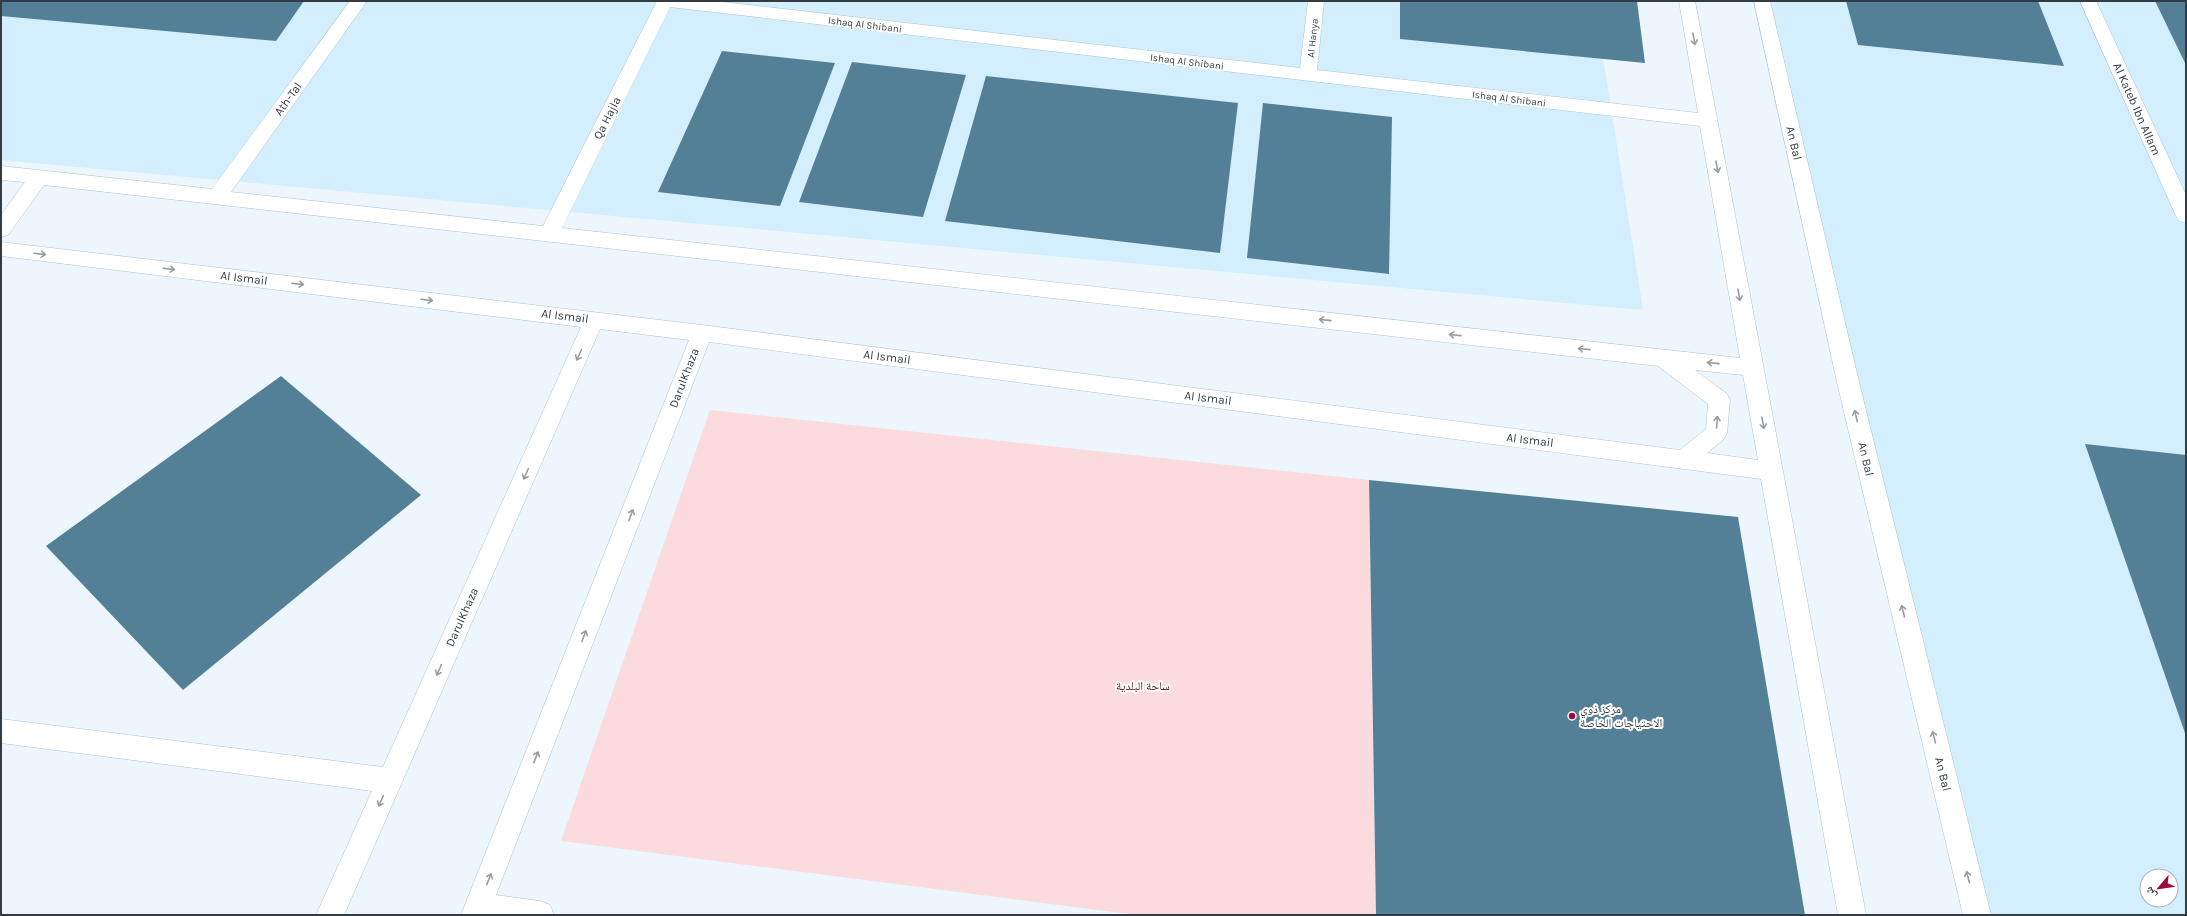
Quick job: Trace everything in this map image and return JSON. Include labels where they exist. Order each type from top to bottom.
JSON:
[{"type":"street","name":"Ath-Tal","points":[[217,197],[359,1]]},
{"type":"street","name":"Ishaq Al Shibani","points":[[666,1],[1708,121]]},
{"type":"street","name":"Qa Hajla","points":[[549,234],[666,1]]},
{"type":"street","name":"Al Hanya","points":[[1308,75],[1316,1]]},
{"type":"street","points":[[1687,1],[1752,368],[1852,915]]},
{"type":"street","name":"An Bal","points":[[1762,1],[1847,378],[1977,915]]},
{"type":"street","name":"Al Kateb Ibn Allam","points":[[2088,1],[2186,216]]},
{"type":"street","points":[[1,173],[1752,368]]},
{"type":"street","points":[[1,230],[39,178]]},
{"type":"street","name":"Al Ismail","points":[[1,249],[702,333],[1772,471]]},
{"type":"street","name":"DarulKhaza","points":[[330,915],[594,320]]},
{"type":"street","name":"DarulKhaza","points":[[477,910],[702,333]]},
{"type":"street","points":[[1662,358],[1718,400],[1716,433],[1684,460]]},
{"type":"street","points":[[1,731],[390,781]]},
{"type":"street","points":[[477,910],[540,915]]},
{"type":"shaded area","points":[[1,1],[1594,1],[1643,310],[1,160]]},
{"type":"shaded area","points":[[1758,1],[2186,1],[2186,915],[1977,915]]},
{"type":"green space","name":"ساحة البلدية","points":[[710,410],[1369,480],[1376,915],[1136,915],[561,841]]},
{"type":"building","points":[[1,1],[304,1],[276,41],[1,16]]},
{"type":"building","points":[[1400,1],[1637,1],[1645,63],[1400,39]]},
{"type":"building","points":[[1846,1],[2038,1],[2064,66],[1858,45]]},
{"type":"building","points":[[2155,1],[2186,1],[2186,65]]},
{"type":"building","points":[[722,51],[835,63],[780,206],[658,192]]},
{"type":"building","points":[[852,62],[966,75],[923,217],[799,202]]},
{"type":"building","points":[[986,76],[1238,103],[1220,253],[945,221]]},
{"type":"building","points":[[1263,103],[1392,117],[1389,274],[1247,258]]},
{"type":"building","points":[[281,376],[421,495],[183,690],[46,546]]},
{"type":"building","points":[[2085,444],[2186,455],[2186,736]]},
{"type":"building","name":"مركز ذوي الاحتياجات الخاصة","points":[[1369,480],[1738,517],[1805,915],[1376,915]]},
{"type":"place","name":"مركز ذوي الاحتياجات الخاصة","points":[[1572,716]]}]
